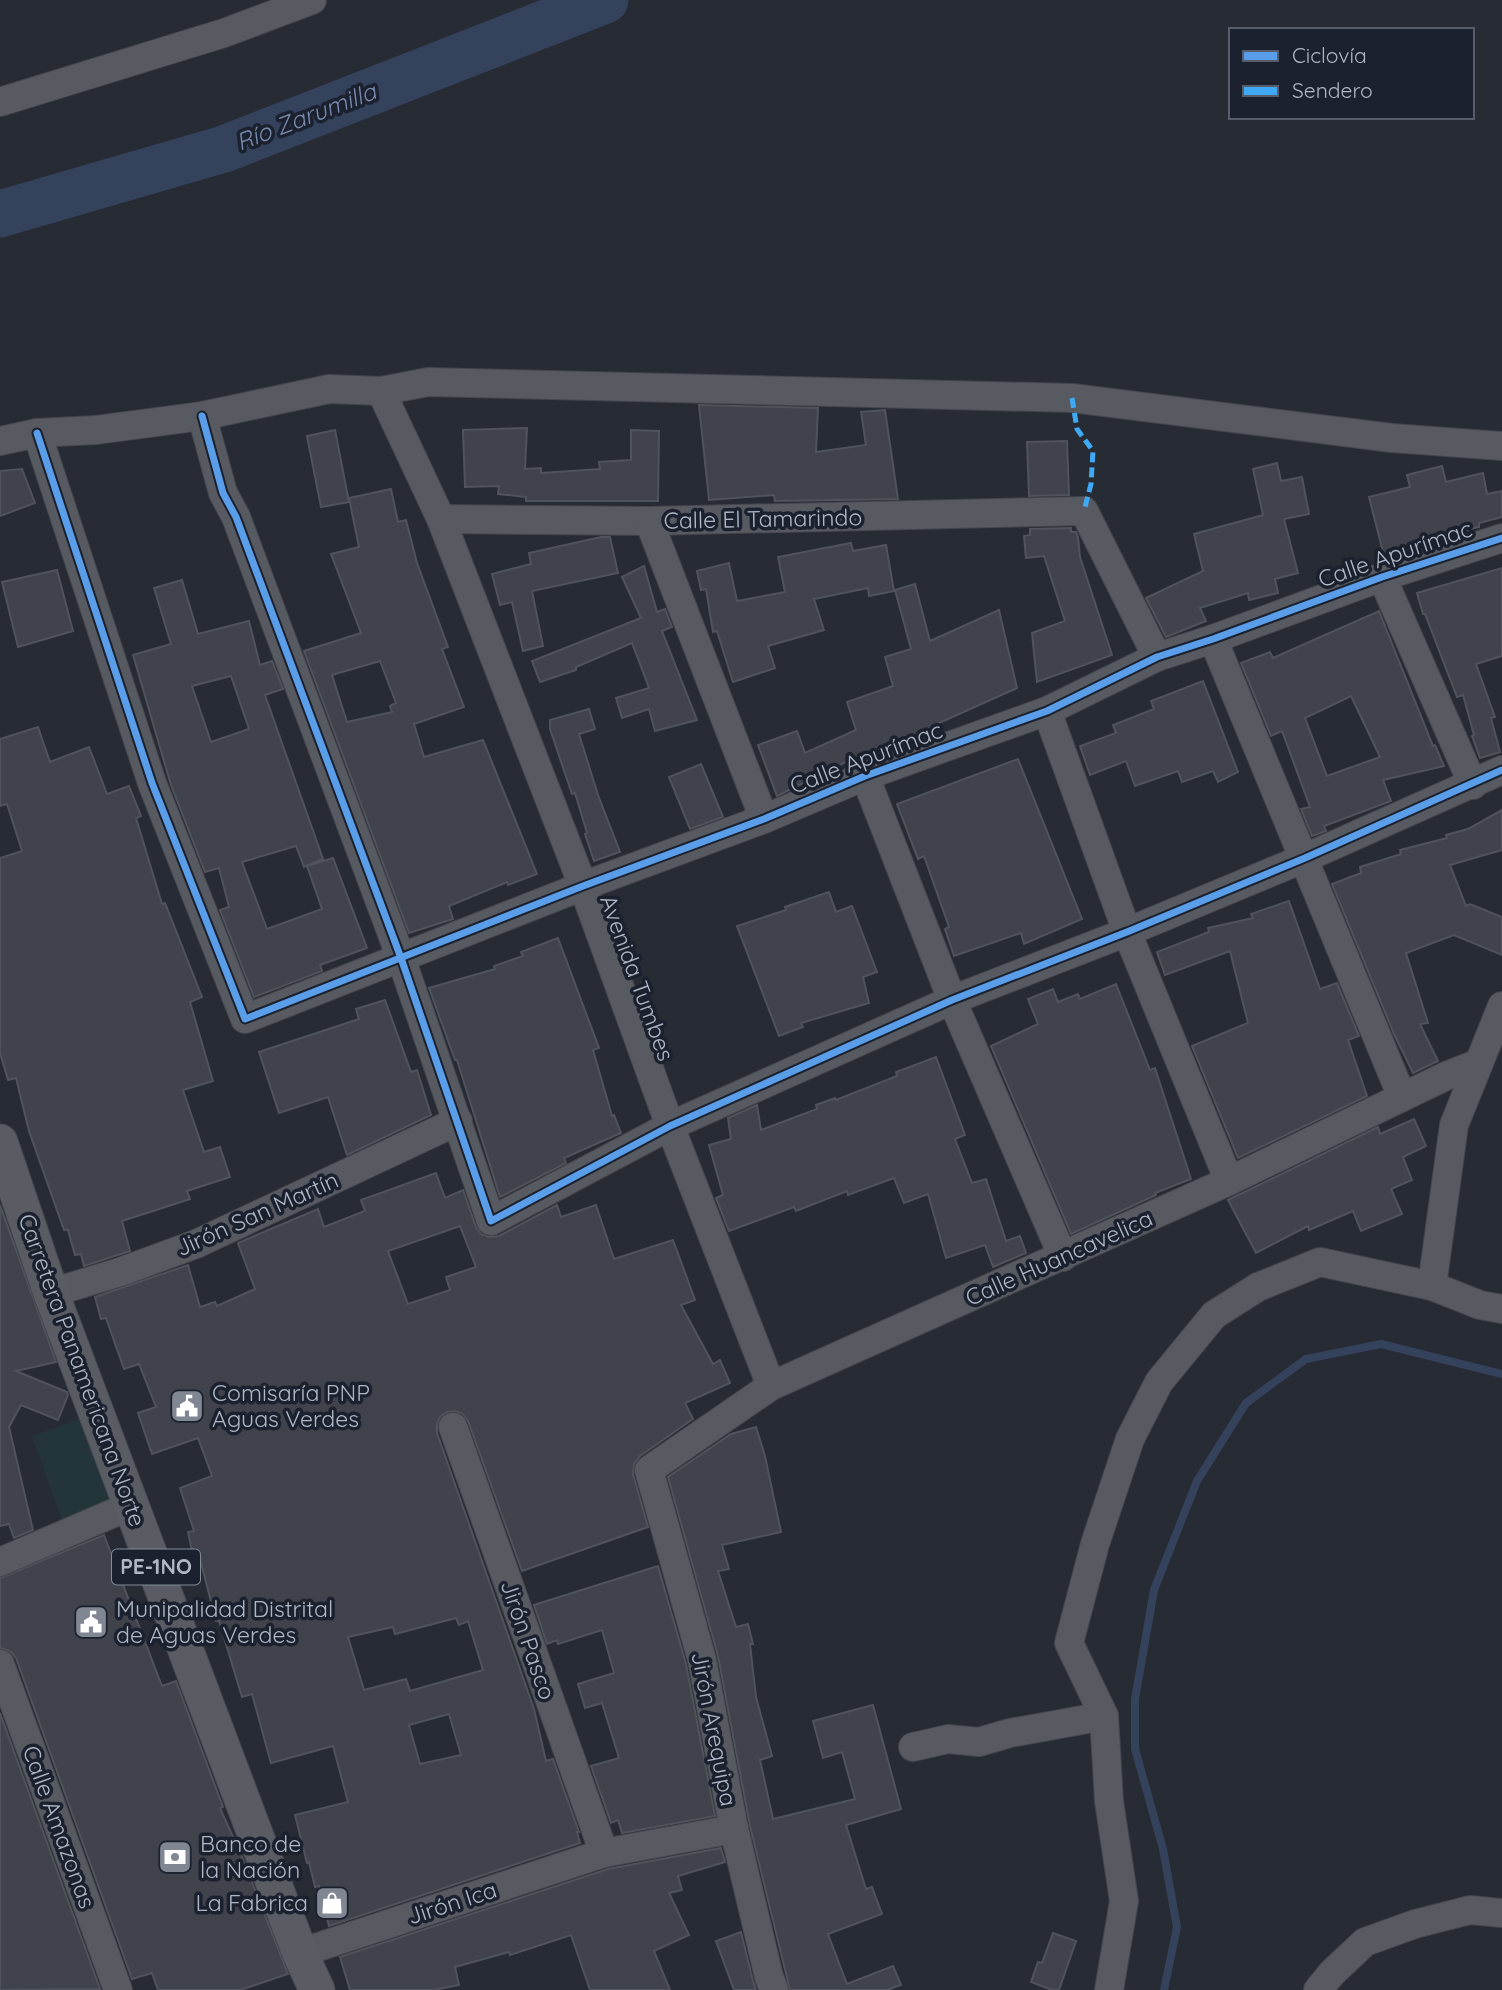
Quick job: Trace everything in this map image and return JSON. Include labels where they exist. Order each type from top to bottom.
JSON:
[{"type":"main road","name":"Carretera Panamericana Norte","points":[[0,1142],[51,1293],[300,1953],[317,1990]]},
{"type":"street","points":[[0,102],[224,33],[312,0]]},
{"type":"street","points":[[0,441],[37,433],[96,430],[202,416],[329,389],[381,391],[428,382],[1072,398],[1392,438],[1502,446]]},
{"type":"street","name":"Avenida Tumbes","points":[[381,391],[441,519],[583,886],[670,1126],[771,1386]]},
{"type":"street","points":[[202,416],[223,493],[236,517],[401,958],[491,1221],[670,1126],[952,1000],[1127,932],[1305,858],[1502,770]]},
{"type":"street","name":"Calle Apurímac","points":[[37,433],[152,783],[245,1019],[583,886],[764,819],[865,776],[1047,711],[1157,657],[1382,577],[1502,538]]},
{"type":"street","name":"Calle El Tamarindo","points":[[441,519],[649,521],[1084,511],[1157,657]]},
{"type":"street","points":[[649,521],[764,819]]},
{"type":"street","points":[[1382,577],[1473,785]]},
{"type":"street","points":[[1213,639],[1402,1097]]},
{"type":"street","points":[[1047,711],[1127,932],[1229,1181]]},
{"type":"street","points":[[865,776],[952,1000],[1063,1257]]},
{"type":"street","points":[[1432,1286],[1454,1125],[1502,1006]]},
{"type":"street","name":"Calle Huancavelica","points":[[649,1470],[771,1386],[1063,1257],[1479,1063]]},
{"type":"street","name":"Jirón San Martín","points":[[51,1293],[120,1272],[196,1244],[458,1121]]},
{"type":"street","points":[[1109,1990],[1124,1901],[1109,1801],[1104,1716],[1069,1643],[1095,1544],[1130,1439],[1159,1382],[1214,1315],[1258,1287],[1320,1262],[1432,1286],[1480,1305],[1502,1309]]},
{"type":"street","name":"Jirón Pasco","points":[[453,1427],[604,1853]]},
{"type":"street","name":"Jirón Arequipa","points":[[649,1470],[702,1660],[734,1829],[774,1990]]},
{"type":"street","points":[[0,1562],[132,1505]]},
{"type":"street","name":"Calle Amazonas","points":[[0,1664],[118,1990]]},
{"type":"street","points":[[913,1747],[948,1739],[979,1742],[1010,1733],[1104,1716]]},
{"type":"street","name":"Jirón Ica","points":[[300,1953],[604,1853],[734,1829]]},
{"type":"street","points":[[1318,1990],[1365,1942],[1415,1924],[1470,1910],[1502,1913]]},
{"type":"shaded area","points":[[86,1416],[114,1498],[62,1520],[32,1436]]},
{"type":"building","points":[[699,405],[818,408],[816,452],[866,445],[861,412],[885,410],[898,499],[775,501],[774,495],[709,500]]},
{"type":"building","points":[[527,428],[525,469],[541,468],[541,473],[600,469],[599,462],[631,460],[631,430],[659,431],[658,501],[526,501],[526,497],[498,494],[499,486],[465,487],[463,430]]},
{"type":"building","points":[[335,430],[349,502],[321,507],[307,436]]},
{"type":"building","points":[[1067,441],[1069,495],[1029,496],[1027,442]]},
{"type":"building","points":[[1277,463],[1281,481],[1302,477],[1309,514],[1284,519],[1298,573],[1275,579],[1278,593],[1249,600],[1248,593],[1200,608],[1206,621],[1166,637],[1146,598],[1203,571],[1194,534],[1263,515],[1253,469]]},
{"type":"building","points":[[1442,466],[1446,482],[1483,473],[1487,494],[1502,491],[1502,517],[1479,523],[1479,527],[1408,544],[1409,549],[1384,556],[1369,497],[1410,487],[1407,475]]},
{"type":"building","points":[[22,469],[35,503],[0,516],[0,471]]},
{"type":"building","points":[[391,489],[398,522],[406,520],[417,563],[448,647],[442,649],[464,707],[414,724],[424,757],[483,740],[537,874],[508,885],[507,882],[449,906],[453,919],[409,933],[304,651],[361,633],[331,554],[359,547],[349,498]],"holes":[[[380,661],[396,703],[390,706],[392,712],[347,722],[332,675]]]},
{"type":"building","points":[[1071,528],[1071,532],[1076,532],[1078,537],[1080,557],[1112,655],[1037,682],[1032,633],[1065,621],[1044,556],[1026,558],[1024,536],[1030,535],[1030,529]]},
{"type":"building","points":[[610,537],[618,573],[532,591],[543,646],[523,651],[512,602],[500,605],[492,574],[531,564],[529,553]]},
{"type":"building","points":[[851,543],[853,551],[886,545],[894,591],[869,596],[868,588],[814,599],[824,630],[768,646],[775,668],[733,682],[717,631],[713,632],[706,589],[701,590],[697,571],[729,563],[737,601],[785,592],[778,557]]},
{"type":"building","points":[[644,566],[657,612],[665,609],[672,627],[662,631],[697,720],[655,731],[649,709],[622,718],[616,698],[649,688],[632,643],[576,667],[576,670],[540,682],[532,661],[641,618],[622,577]]},
{"type":"building","points":[[1502,568],[1502,656],[1476,664],[1495,717],[1491,718],[1500,752],[1480,758],[1463,695],[1457,697],[1417,593]]},
{"type":"building","points":[[57,570],[73,631],[18,647],[2,582]]},
{"type":"building","points":[[182,580],[198,634],[249,621],[260,665],[272,661],[283,689],[265,695],[323,859],[304,867],[296,846],[242,862],[267,929],[322,909],[307,866],[333,858],[367,948],[320,965],[322,971],[254,997],[220,910],[229,907],[219,868],[205,872],[171,785],[133,655],[171,644],[154,588]],"holes":[[[231,676],[249,729],[211,742],[192,686]]]},
{"type":"building","points":[[915,584],[930,641],[999,610],[1017,688],[910,736],[912,741],[866,758],[864,753],[777,796],[758,745],[797,731],[805,753],[856,730],[847,702],[893,686],[885,657],[911,649],[895,590]]},
{"type":"building","points":[[1379,611],[1433,746],[1435,745],[1444,766],[1383,780],[1391,801],[1324,826],[1326,831],[1312,836],[1301,809],[1310,807],[1282,731],[1271,736],[1241,663],[1270,652],[1273,658]],"holes":[[[1351,696],[1380,757],[1327,776],[1305,718]]]},
{"type":"building","points":[[1203,681],[1238,772],[1218,782],[1213,771],[1182,782],[1178,771],[1135,786],[1126,761],[1090,775],[1080,746],[1116,733],[1113,725],[1154,709],[1151,701]]},
{"type":"building","points":[[589,709],[595,729],[579,734],[620,852],[594,861],[575,793],[572,794],[550,729],[550,720]]},
{"type":"building","points":[[38,727],[50,762],[89,747],[107,794],[129,786],[141,816],[136,818],[162,904],[165,903],[202,997],[190,1002],[213,1081],[183,1090],[204,1152],[220,1147],[230,1177],[187,1191],[190,1199],[122,1221],[130,1251],[84,1266],[81,1254],[75,1255],[68,1230],[64,1230],[29,1131],[16,1078],[8,1080],[0,1053],[0,858],[22,851],[7,804],[0,806],[0,739]]},
{"type":"building","points":[[1018,759],[1082,919],[1024,944],[1021,933],[954,956],[945,929],[949,927],[924,856],[918,859],[897,804]]},
{"type":"building","points":[[701,764],[723,817],[690,829],[669,777]]},
{"type":"building","points":[[1502,810],[1502,850],[1450,865],[1466,906],[1470,904],[1502,917],[1502,955],[1454,935],[1406,953],[1428,1023],[1420,1024],[1438,1061],[1413,1073],[1394,1034],[1332,884],[1361,873],[1360,867],[1401,854],[1400,850],[1447,838],[1446,835],[1468,829]]},
{"type":"building","points":[[829,892],[836,912],[852,906],[877,972],[863,977],[869,1003],[801,1023],[803,1027],[779,1036],[737,926]]},
{"type":"building","points":[[1289,901],[1320,989],[1337,983],[1359,1036],[1348,1040],[1367,1096],[1238,1158],[1192,1046],[1248,1023],[1230,951],[1165,975],[1157,952],[1209,932],[1208,928],[1253,918],[1251,914]]},
{"type":"building","points":[[558,938],[599,1048],[593,1050],[612,1116],[614,1115],[621,1133],[564,1158],[566,1163],[500,1197],[457,1060],[429,988],[495,969],[494,966],[523,956],[521,952]]},
{"type":"building","points":[[1116,984],[1150,1070],[1155,1068],[1191,1179],[1155,1193],[1156,1195],[1071,1234],[991,1046],[1038,1024],[1028,999],[1053,989],[1058,1002],[1078,994],[1080,999]]},
{"type":"building","points":[[385,1000],[411,1072],[417,1070],[431,1115],[347,1155],[328,1097],[279,1113],[259,1052],[359,1019],[356,1009]]},
{"type":"building","points":[[936,1057],[965,1135],[955,1139],[972,1183],[986,1179],[1006,1241],[1020,1236],[1026,1253],[993,1267],[985,1245],[946,1258],[928,1194],[904,1203],[894,1178],[848,1195],[847,1191],[796,1211],[794,1207],[729,1231],[716,1198],[723,1195],[709,1145],[731,1139],[728,1118],[757,1105],[761,1130],[817,1109],[816,1105],[897,1076],[896,1072]]},
{"type":"building","points":[[1414,1119],[1426,1146],[1403,1157],[1412,1180],[1391,1189],[1402,1214],[1361,1231],[1353,1211],[1309,1230],[1308,1226],[1256,1253],[1228,1200],[1378,1127],[1380,1134]]},
{"type":"building","points":[[436,1173],[445,1198],[463,1190],[476,1227],[481,1234],[489,1237],[499,1236],[557,1205],[561,1217],[596,1205],[614,1259],[673,1240],[695,1300],[681,1305],[713,1364],[720,1360],[730,1383],[685,1403],[693,1419],[640,1456],[634,1464],[633,1474],[648,1527],[522,1571],[468,1421],[463,1414],[455,1411],[440,1417],[437,1433],[534,1709],[546,1761],[553,1759],[579,1832],[580,1843],[329,1926],[319,1886],[315,1887],[309,1862],[307,1863],[295,1815],[348,1802],[333,1746],[271,1763],[252,1694],[242,1697],[219,1621],[216,1621],[200,1559],[194,1560],[188,1532],[194,1531],[180,1488],[212,1476],[198,1438],[152,1454],[138,1413],[156,1407],[139,1364],[124,1369],[106,1318],[101,1319],[95,1297],[188,1265],[200,1307],[215,1302],[217,1306],[255,1289],[238,1243],[318,1209],[324,1227],[365,1211],[361,1200]],"holes":[[[460,1226],[476,1267],[446,1277],[450,1290],[408,1304],[388,1251]],[[456,1618],[459,1625],[468,1621],[483,1670],[410,1691],[406,1679],[364,1690],[348,1637],[393,1627],[395,1634]],[[449,1714],[461,1755],[420,1764],[409,1725]]]},
{"type":"building","points":[[0,1205],[56,1362],[16,1371],[67,1392],[68,1395],[58,1420],[21,1405],[9,1427],[33,1530],[14,1538],[9,1524],[0,1526]]},
{"type":"building","points":[[756,1427],[781,1532],[722,1545],[729,1569],[718,1571],[736,1627],[748,1624],[753,1644],[750,1644],[756,1697],[772,1756],[760,1760],[773,1819],[855,1799],[842,1752],[823,1758],[813,1721],[873,1705],[901,1809],[846,1825],[866,1889],[872,1887],[882,1914],[828,1934],[847,1984],[893,1966],[901,1985],[887,1990],[790,1990],[750,1826],[718,1656],[668,1477],[731,1434]]},
{"type":"building","points":[[104,1535],[162,1686],[176,1681],[223,1807],[220,1808],[288,1974],[240,1990],[158,1990],[152,1973],[132,1979],[16,1658],[10,1651],[0,1648],[0,1578]]},
{"type":"building","points":[[658,1566],[686,1664],[715,1816],[622,1833],[618,1820],[611,1823],[591,1766],[619,1758],[602,1703],[585,1708],[578,1684],[614,1673],[602,1630],[558,1644],[557,1640],[547,1644],[534,1605]]},
{"type":"building","points":[[0,1713],[100,1989],[0,1990]]},
{"type":"building","points":[[721,1848],[725,1862],[678,1876],[682,1890],[669,1893],[689,1935],[654,1951],[670,1990],[590,1990],[571,1935],[510,1955],[509,1952],[455,1967],[459,1985],[434,1990],[350,1990],[340,1957],[608,1869]]},
{"type":"building","points":[[741,1932],[756,1990],[734,1990],[716,1941]]},
{"type":"building","points":[[1053,1933],[1076,1941],[1059,1990],[1031,1982],[1038,1962],[1042,1963]]},
{"type":"waterway","name":"Río Zarumilla","points":[[0,214],[224,149],[605,0]]},
{"type":"waterway","points":[[1164,1990],[1177,1927],[1163,1849],[1135,1749],[1135,1699],[1154,1590],[1197,1481],[1246,1403],[1306,1359],[1381,1344],[1502,1374]]},
{"type":"marked path","points":[[1072,398],[1077,429],[1093,451],[1091,484],[1084,511]]},
{"type":"cycle path","points":[[202,416],[223,493],[236,517],[401,958],[491,1221],[670,1126],[952,1000],[1127,932],[1305,858],[1502,770]]},
{"type":"cycle path","points":[[37,433],[152,783],[245,1019],[583,886],[764,819],[865,776],[1047,711],[1157,657],[1382,577],[1502,538]]},
{"type":"place","name":"Comisaría PNP Aguas Verdes","points":[[187,1406]]},
{"type":"place","name":"Munipalidad Distrital de Aguas Verdes","points":[[91,1622]]},
{"type":"place","name":"Banco de la Nación","points":[[175,1857]]},
{"type":"place","name":"La Fabrica","points":[[332,1903]]}]
